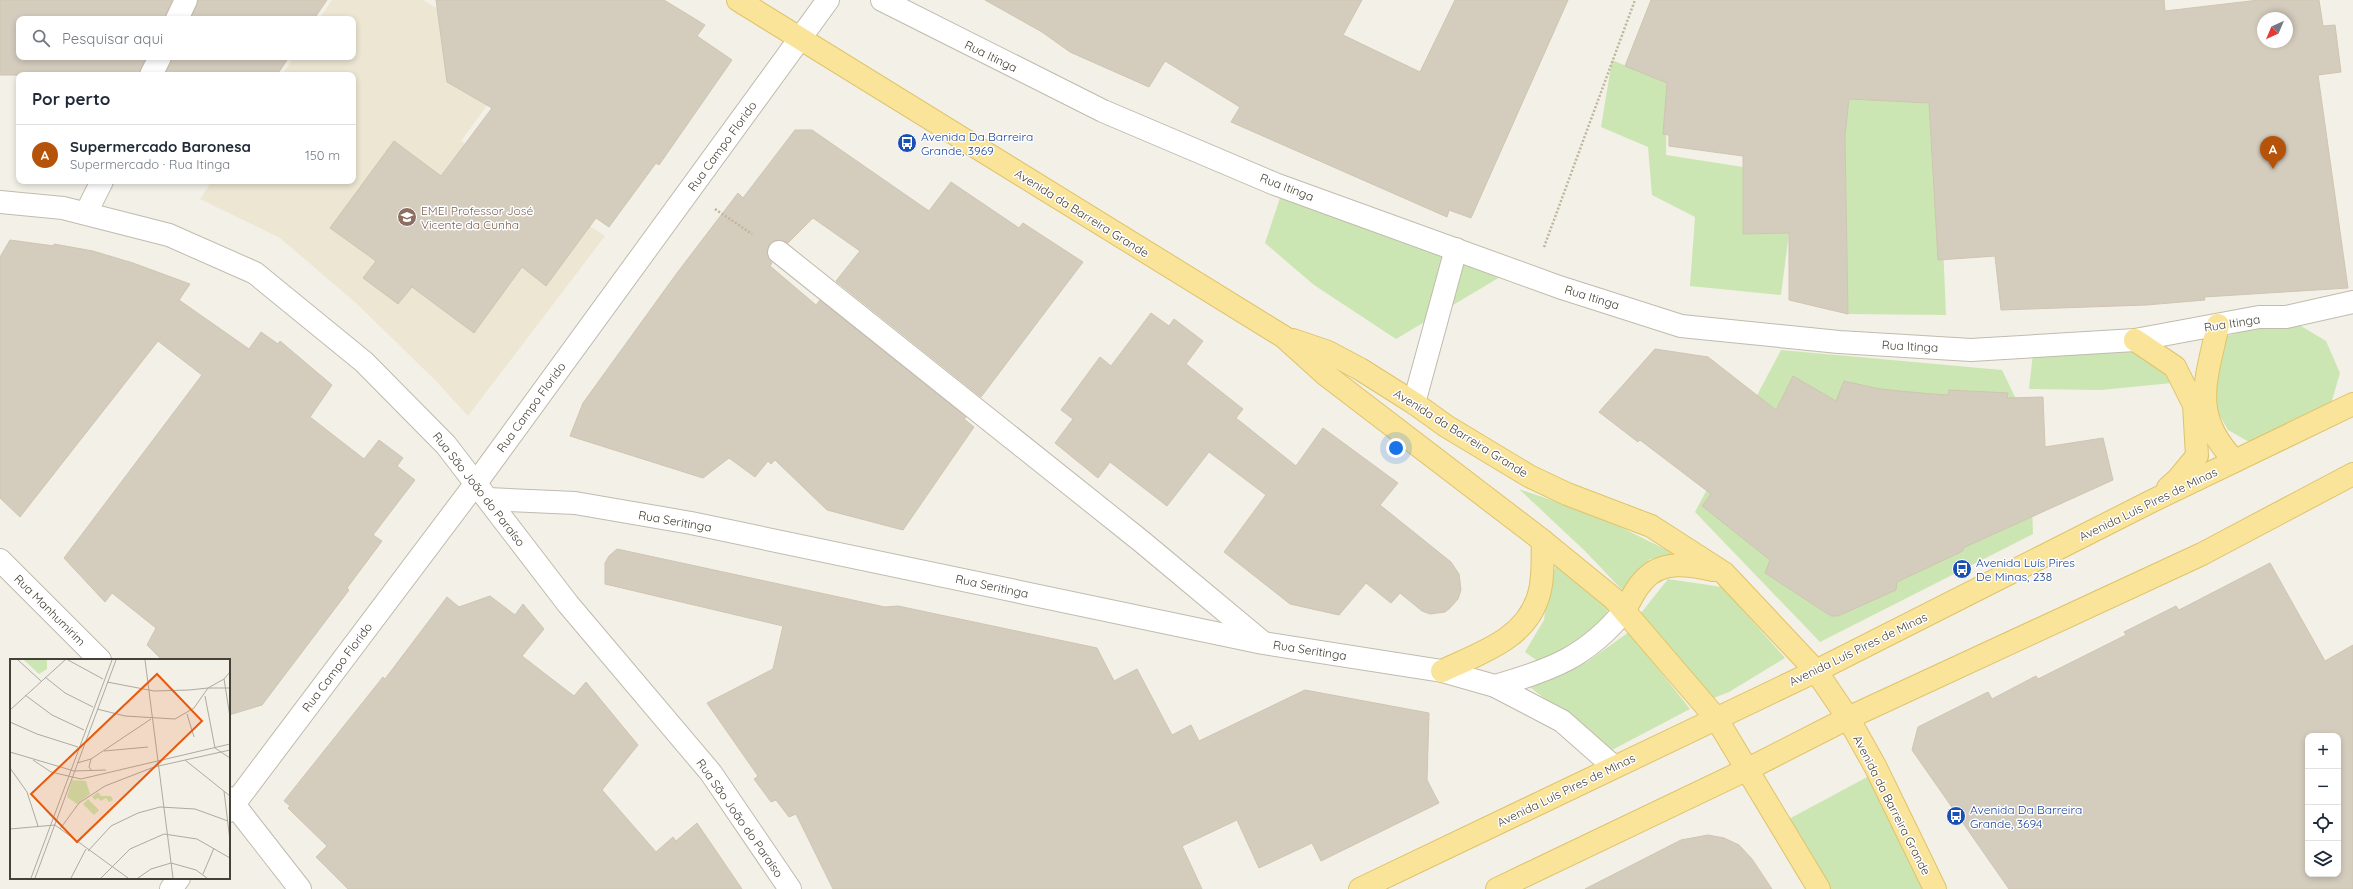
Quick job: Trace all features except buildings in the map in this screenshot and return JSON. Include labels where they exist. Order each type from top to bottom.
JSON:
[{"type":"main road","name":"Avenida da Barreira Grande","points":[[738,0],[1284,338],[1326,375],[1543,541],[1609,594],[1625,610],[1716,718],[1819,889]]},
{"type":"main road","points":[[2218,325],[2206,382],[2204,405],[2209,426],[2220,446],[2235,461]]},
{"type":"main road","name":"Avenida da Barreira Grande","points":[[1284,338],[1328,352],[1414,403],[1446,426],[1529,476],[1567,494],[1651,526],[1724,573],[1816,670],[1848,718],[1875,766],[1935,889]]},
{"type":"main road","points":[[2135,340],[2175,367],[2194,405],[2197,456],[2178,479],[2152,501]]},
{"type":"main road","name":"Avenida Luís Pires de Minas","points":[[1360,889],[1613,766],[1816,670],[2152,501],[2353,404]]},
{"type":"main road","points":[[1497,889],[1748,769],[1848,718],[2202,554],[2353,474]]},
{"type":"main road","points":[[1442,671],[1500,643],[1518,630],[1532,615],[1540,593],[1543,541]]},
{"type":"main road","points":[[1625,610],[1643,580],[1666,566],[1685,564],[1724,573]]},
{"type":"street","points":[[178,16],[186,0]]},
{"type":"street","name":"Rua Campo Florido","points":[[231,804],[482,491],[688,191],[828,0]]},
{"type":"street","name":"Rua Itinga","points":[[882,0],[1103,111],[1275,184],[1533,276],[1559,287],[1681,326],[1839,342],[1971,350],[2135,340],[2259,317],[2286,317],[2353,302]]},
{"type":"street","points":[[152,72],[158,60]]},
{"type":"street","points":[[86,213],[100,184]]},
{"type":"street","name":"Rua São João do Paraíso","points":[[0,202],[63,208],[169,235],[255,273],[364,362],[446,444],[568,604],[711,772],[790,889]]},
{"type":"street","points":[[1414,403],[1456,249]]},
{"type":"street","points":[[779,252],[1141,541],[1263,643]]},
{"type":"street","name":"Rua Seritinga","points":[[482,491],[575,503],[691,523],[1263,643],[1442,671],[1495,686],[1562,721],[1613,766]]},
{"type":"street","name":"Rua Manhumirim","points":[[0,560],[99,659]]},
{"type":"street","points":[[1495,686],[1540,673],[1582,652],[1606,633],[1625,610]]},
{"type":"street","points":[[231,804],[300,889]]},
{"type":"street","points":[[171,889],[178,879]]},
{"type":"path","points":[[1533,276],[1635,0]]},
{"type":"path","points":[[688,191],[779,252]]},
{"type":"shaded area","name":"EMEI Professor José Vicente da Cunha","points":[[332,0],[423,0],[521,59],[461,141],[605,236],[468,416],[436,381],[356,303],[280,238],[200,199],[210,184],[356,184],[356,72],[284,72],[292,60],[356,60],[356,16],[321,16]]},
{"type":"green space","points":[[1612,60],[1667,83],[1666,155],[1743,167],[1743,234],[1789,233],[1781,295],[1690,286],[1695,217],[1652,195],[1648,147],[1601,127]]},
{"type":"green space","points":[[1849,99],[1937,103],[1946,315],[1848,314],[1845,136]]},
{"type":"green space","points":[[1281,195],[1500,277],[1396,339],[1314,285],[1265,243]]},
{"type":"green space","points":[[2286,317],[2326,341],[2340,373],[2331,404],[2251,443],[2228,430],[2215,407],[2218,339]]},
{"type":"green space","points":[[2130,349],[2160,367],[2172,383],[2101,390],[2029,389],[2033,353]]},
{"type":"green space","points":[[1781,350],[2002,370],[2015,397],[2029,417],[2033,534],[1820,642],[1695,512]]},
{"type":"green space","points":[[1519,489],[1598,516],[1677,555],[1650,559],[1631,580],[1625,593],[1585,551]]},
{"type":"green space","points":[[1556,565],[1614,599],[1597,630],[1563,653],[1539,662],[1525,652],[1544,620],[1548,589]]},
{"type":"green space","points":[[1668,579],[1722,587],[1785,658],[1729,692],[1711,699],[1664,648],[1641,613]]},
{"type":"green space","points":[[1629,632],[1690,709],[1612,750],[1527,685],[1587,662]]},
{"type":"green space","points":[[1871,775],[1927,889],[1831,889],[1787,820]]},
{"type":"place","name":"Avenida Da Barreira Grande, 3969","points":[[907,143]]},
{"type":"place","name":"Supermercado Baronesa","points":[[2273,169]]},
{"type":"place","name":"EMEI Professor José Vicente da Cunha","points":[[407,217]]},
{"type":"place","name":"Avenida Luís Pires De Minas, 238","points":[[1962,569]]},
{"type":"place","name":"Avenida Da Barreira Grande, 3694","points":[[1956,816]]}]
